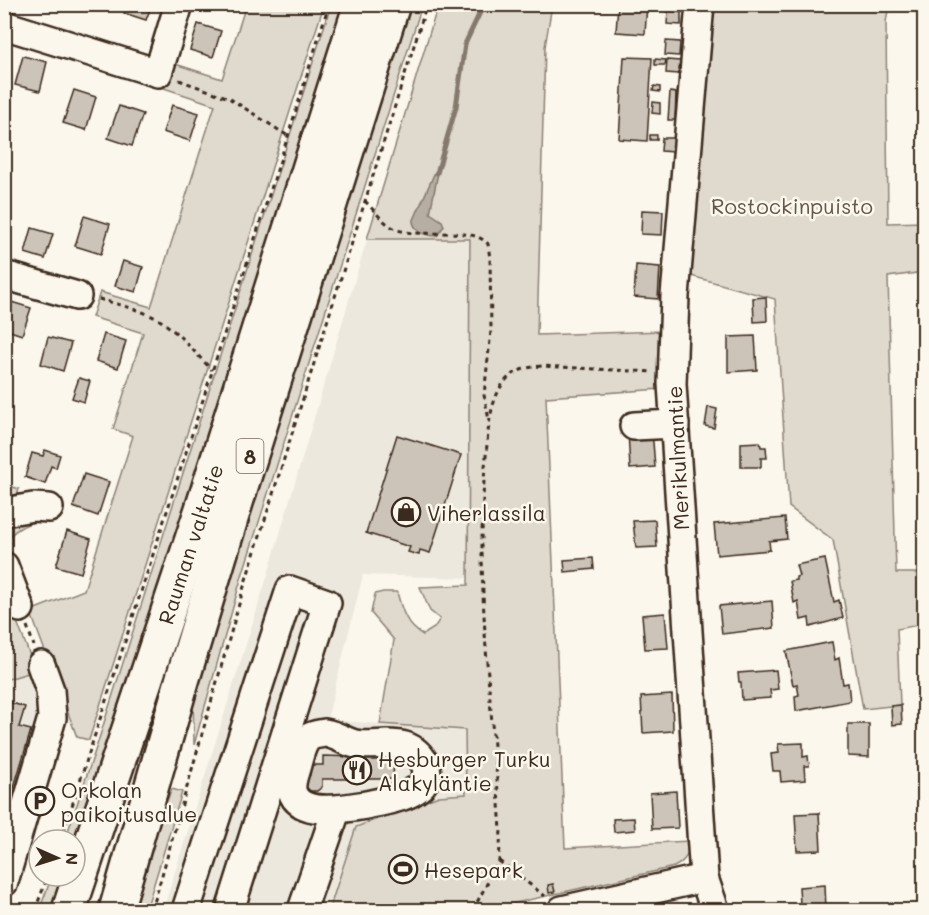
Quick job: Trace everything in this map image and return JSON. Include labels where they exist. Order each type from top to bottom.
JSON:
[{"type":"highway","name":"Rauman valtatie","points":[[69,910],[193,536],[361,4]]},
{"type":"highway","name":"Rauman valtatie","points":[[116,910],[226,534],[393,4]]},
{"type":"street","points":[[4,25],[158,73],[179,4]]},
{"type":"street","name":"Merikulmantie","points":[[700,4],[675,296],[672,373],[704,878],[715,910]]},
{"type":"street","points":[[4,275],[77,296]]},
{"type":"street","points":[[634,426],[675,424]]},
{"type":"street","points":[[4,512],[33,507],[49,508]]},
{"type":"street","points":[[4,566],[20,608]]},
{"type":"street","points":[[186,910],[290,590],[327,603],[230,910]]},
{"type":"street","points":[[4,882],[52,718],[50,690],[41,664]]},
{"type":"street","points":[[325,733],[354,744],[404,746],[416,752],[423,760],[426,771],[425,780],[409,794],[336,811],[317,809],[301,802],[292,791],[293,779],[303,745],[312,736],[325,733]]},
{"type":"street","points":[[302,910],[336,811]]},
{"type":"street","points":[[557,906],[704,878]]},
{"type":"path","points":[[65,828],[329,4]]},
{"type":"path","points":[[152,910],[245,583],[427,4]]},
{"type":"path","points":[[158,73],[229,98],[288,136]]},
{"type":"path","points":[[365,201],[396,229],[410,232],[463,234],[481,238],[488,244],[491,331],[484,395],[489,422]]},
{"type":"path","points":[[77,296],[98,298],[143,312],[160,320],[173,330],[212,370]]},
{"type":"path","points":[[473,910],[499,861],[501,830],[482,579],[483,486],[489,422],[498,395],[504,382],[525,368],[542,366],[672,373]]},
{"type":"path","points":[[20,608],[41,664]]},
{"type":"path","points":[[499,861],[557,906]]},
{"type":"path","points":[[35,910],[43,888]]},
{"type":"path","points":[[4,906],[25,910]]},
{"type":"shaded area","points":[[435,172],[438,173],[430,213],[442,221],[444,226],[437,236],[419,231],[413,222]]},
{"type":"shaded area","points":[[367,239],[470,239],[468,578],[363,575],[327,720],[465,730],[466,794],[439,796],[330,910],[163,910],[268,574]]},
{"type":"shaded area","points":[[19,649],[38,699],[39,718],[5,827],[5,654]]},
{"type":"green space","points":[[246,5],[324,5],[89,740],[77,737],[30,611],[84,590],[133,436],[113,429],[143,333],[92,317],[100,292],[151,307],[215,105],[164,88],[172,63],[222,79]]},
{"type":"green space","points":[[331,5],[346,5],[129,687],[79,828],[69,828]]},
{"type":"green space","points":[[408,5],[422,5],[241,579],[194,745],[193,694]]},
{"type":"green space","points":[[438,5],[552,5],[545,47],[537,335],[664,331],[661,389],[546,397],[565,848],[689,841],[689,846],[684,860],[674,867],[484,910],[329,910],[356,827],[439,796],[466,794],[465,730],[380,724],[394,640],[371,613],[375,594],[397,592],[412,627],[423,635],[434,628],[440,619],[430,611],[420,587],[468,585],[470,239],[367,239]]},
{"type":"green space","name":"Rostockinpuisto","points":[[711,5],[889,5],[886,22],[888,223],[924,222],[924,272],[888,277],[896,573],[924,573],[924,624],[897,629],[900,705],[863,709],[833,540],[789,507],[775,299],[691,276]]},
{"type":"green space","points":[[4,484],[19,489],[15,502],[4,506]]},
{"type":"green space","points":[[52,516],[19,529],[5,543],[5,523]]},
{"type":"green space","points":[[4,588],[34,666],[28,673],[5,680]]},
{"type":"green space","points":[[172,789],[182,792],[146,910],[126,910],[142,860]]},
{"type":"green space","points":[[48,888],[67,888],[59,910],[40,908]]},
{"type":"building","points":[[34,4],[51,4],[50,9]]},
{"type":"building","points":[[127,4],[152,4],[146,20],[124,13]]},
{"type":"building","points":[[618,4],[647,4],[645,34],[616,32]]},
{"type":"building","points":[[668,11],[681,12],[681,25],[667,24]]},
{"type":"building","points":[[198,24],[221,31],[213,57],[190,50]]},
{"type":"building","points":[[666,41],[680,42],[679,56],[665,55]]},
{"type":"building","points":[[23,56],[47,62],[40,91],[15,85]]},
{"type":"building","points":[[624,57],[652,58],[647,141],[619,139]]},
{"type":"building","points":[[655,59],[666,60],[665,65],[655,65]]},
{"type":"building","points":[[667,60],[680,61],[679,74],[666,73]]},
{"type":"building","points":[[654,86],[660,87],[660,92],[653,91]]},
{"type":"building","points":[[74,90],[96,97],[86,130],[63,123]]},
{"type":"building","points":[[670,92],[676,93],[675,120],[668,120]]},
{"type":"building","points":[[653,102],[660,103],[660,114],[652,113]]},
{"type":"building","points":[[172,105],[199,113],[190,141],[163,132]]},
{"type":"building","points":[[119,106],[143,114],[132,146],[108,138]]},
{"type":"building","points":[[650,135],[657,135],[657,140],[650,140]]},
{"type":"building","points":[[662,138],[675,138],[674,152],[661,151]]},
{"type":"building","points":[[642,210],[663,211],[662,235],[641,234]]},
{"type":"building","points":[[84,216],[110,224],[101,254],[75,246]]},
{"type":"building","points":[[32,228],[53,234],[45,259],[25,253]]},
{"type":"building","points":[[123,261],[143,267],[136,292],[115,286]]},
{"type":"building","points":[[636,265],[660,267],[658,299],[634,297]]},
{"type":"building","points":[[924,275],[924,304],[921,276]]},
{"type":"building","points":[[766,297],[767,321],[754,322],[753,298]]},
{"type":"building","points":[[8,301],[31,308],[22,335],[4,329],[4,310]]},
{"type":"building","points":[[104,334],[126,341],[118,368],[96,361]]},
{"type":"building","points":[[755,336],[757,370],[728,372],[728,337]]},
{"type":"building","points":[[48,337],[71,343],[63,371],[41,364]]},
{"type":"building","points":[[79,378],[90,381],[84,402],[72,398]]},
{"type":"building","points":[[708,407],[717,409],[714,428],[705,426]]},
{"type":"building","points":[[652,430],[655,467],[630,469],[628,431]]},
{"type":"building","points":[[397,435],[461,455],[430,553],[420,550],[419,555],[408,552],[410,547],[366,533]]},
{"type":"building","points":[[4,436],[11,438],[4,457]]},
{"type":"building","points":[[760,442],[761,447],[766,447],[767,458],[761,458],[761,467],[741,467],[741,443]]},
{"type":"building","points":[[45,450],[60,455],[56,468],[51,466],[45,484],[25,477],[32,453],[43,456]]},
{"type":"building","points":[[84,474],[109,482],[98,516],[73,507]]},
{"type":"building","points":[[785,518],[787,539],[769,541],[770,550],[717,555],[714,524]]},
{"type":"building","points":[[655,520],[657,547],[636,548],[633,521]]},
{"type":"building","points":[[67,531],[91,539],[81,573],[56,566]]},
{"type":"building","points":[[593,558],[594,569],[565,572],[564,560]]},
{"type":"building","points":[[825,559],[834,602],[839,600],[843,618],[810,627],[809,618],[801,620],[798,601],[794,603],[790,581],[796,580],[799,576],[796,565]]},
{"type":"building","points":[[772,601],[774,628],[722,634],[719,606]]},
{"type":"building","points":[[665,613],[668,648],[645,649],[642,615]]},
{"type":"building","points":[[832,642],[835,660],[839,658],[843,684],[848,683],[850,701],[796,711],[795,696],[799,695],[797,684],[793,685],[786,651]]},
{"type":"building","points":[[776,670],[778,689],[770,690],[771,698],[742,700],[738,673]]},
{"type":"building","points":[[672,695],[673,731],[643,733],[641,697]]},
{"type":"building","points":[[5,701],[25,707],[19,727],[31,730],[10,801],[4,799]]},
{"type":"building","points":[[901,705],[902,724],[892,725],[891,706]]},
{"type":"building","points":[[848,724],[869,724],[869,757],[848,756]]},
{"type":"building","points":[[803,743],[803,757],[808,756],[809,766],[804,766],[805,780],[781,782],[780,771],[773,771],[771,754],[779,753],[778,744]]},
{"type":"building","points":[[323,756],[394,758],[393,779],[322,779],[322,787],[317,791],[310,791],[305,786],[305,780],[310,775],[310,765],[323,765]]},
{"type":"building","points":[[676,791],[678,828],[652,829],[650,793]]},
{"type":"building","points":[[819,813],[821,850],[797,851],[795,814]]},
{"type":"building","points":[[634,818],[635,830],[614,832],[613,819]]},
{"type":"building","points":[[553,884],[555,892],[549,893],[548,885]]},
{"type":"building","points":[[825,885],[826,910],[797,910],[797,904],[800,904],[799,887]]},
{"type":"waterway","points":[[437,173],[456,107],[465,44],[484,4]]},
{"type":"place","name":"Viherlassila","points":[[406,512]]},
{"type":"place","name":"Hesburger Turku Alakyläntie","points":[[357,770]]},
{"type":"place","name":"Orkolan paikoitusalue","points":[[40,801]]},
{"type":"place","name":"Hesepark","points":[[403,869]]}]
